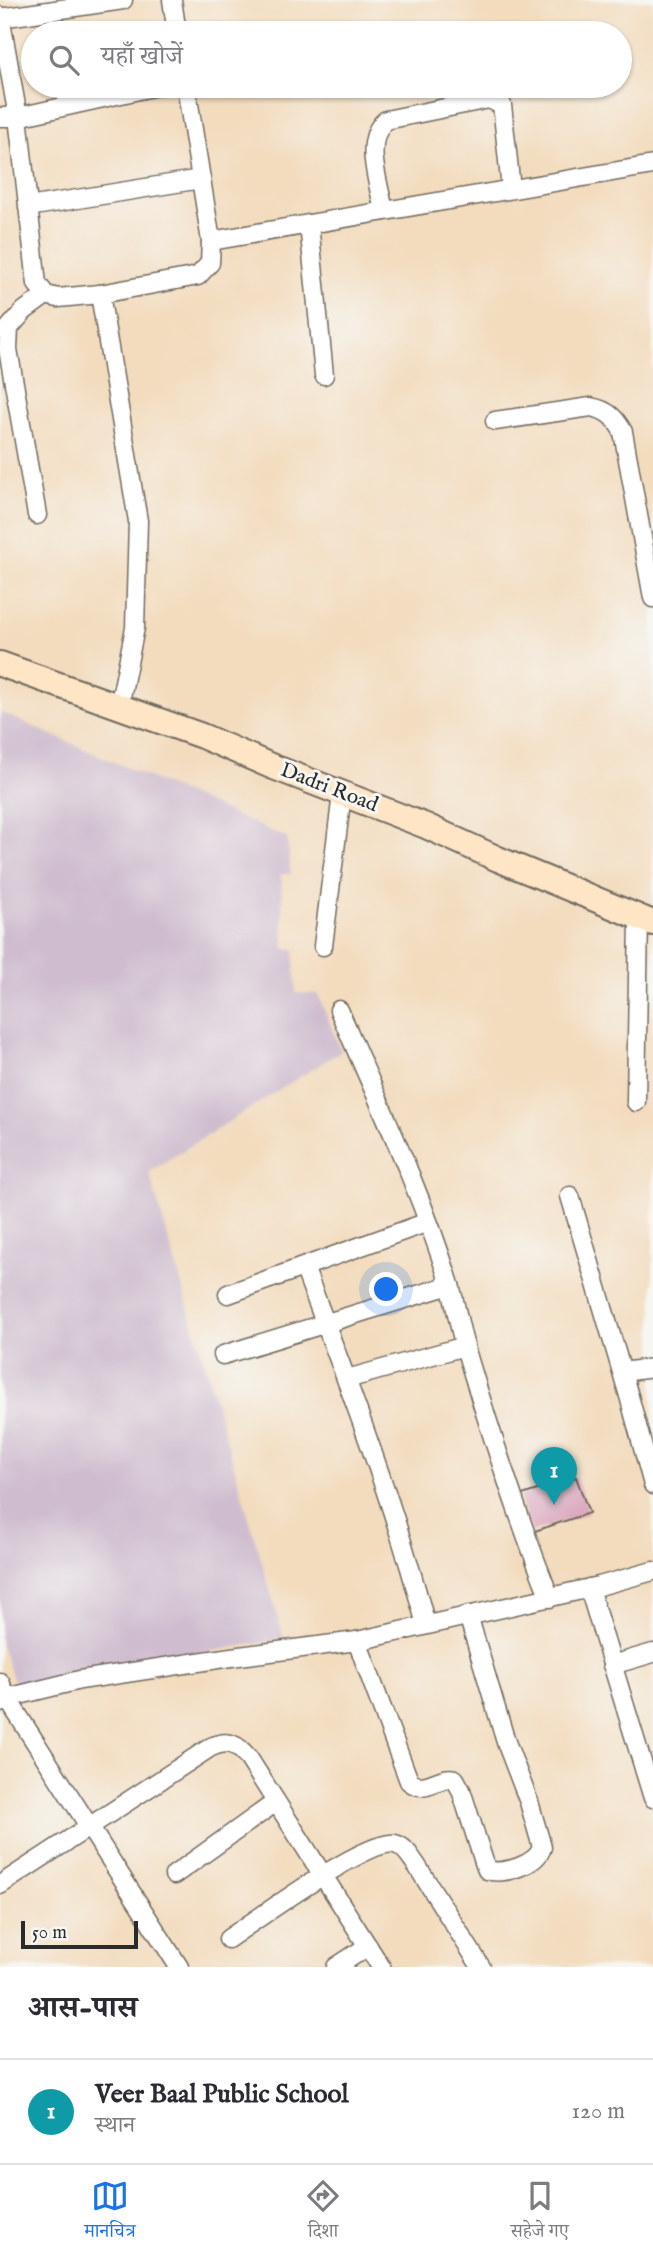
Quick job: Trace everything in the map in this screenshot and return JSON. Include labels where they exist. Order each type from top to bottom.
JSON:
[{"type":"main road","name":"Dadri Road","points":[[0,661],[202,736],[425,826],[646,920]]},
{"type":"street","points":[[123,0],[0,17],[9,117],[28,207],[37,284],[46,295],[58,298],[100,294],[198,276],[211,263],[211,241],[188,98]]},
{"type":"street","points":[[172,0],[175,21]]},
{"type":"street","points":[[9,117],[100,98]]},
{"type":"street","points":[[384,211],[372,147],[380,125],[386,120],[489,99],[502,105],[511,189]]},
{"type":"street","points":[[211,241],[653,165]]},
{"type":"street","points":[[28,207],[201,179]]},
{"type":"street","points":[[309,224],[324,375]]},
{"type":"street","points":[[100,294],[138,521],[135,628],[119,707]]},
{"type":"street","points":[[37,515],[8,349],[9,328],[24,311],[46,295]]},
{"type":"street","points":[[495,421],[591,407],[602,409],[617,419],[623,432],[653,598]]},
{"type":"street","points":[[323,946],[342,794]]},
{"type":"street","points":[[636,1101],[646,920]]},
{"type":"street","points":[[340,1010],[412,1176],[450,1285],[465,1346],[550,1598]]},
{"type":"street","points":[[570,1196],[653,1485]]},
{"type":"street","points":[[229,1294],[428,1222]]},
{"type":"street","points":[[304,1267],[347,1379],[411,1570],[426,1625]]},
{"type":"street","points":[[223,1356],[450,1285]]},
{"type":"street","points":[[347,1379],[465,1346]]},
{"type":"street","points":[[622,1373],[653,1368]]},
{"type":"street","points":[[178,1967],[2,1694],[231,1657],[357,1641],[550,1598],[653,1571]]},
{"type":"street","points":[[589,1588],[612,1665],[647,1761],[653,1798]]},
{"type":"street","points":[[357,1641],[409,1781],[419,1787],[447,1777],[455,1779],[487,1870],[500,1871],[536,1858],[540,1854],[541,1840],[506,1742],[468,1615]]},
{"type":"street","points":[[612,1665],[653,1653]]},
{"type":"street","points":[[0,1885],[221,1743],[233,1743],[242,1749],[381,1967]]},
{"type":"street","points":[[174,1875],[276,1802]]},
{"type":"street","points":[[228,1939],[322,1876],[374,1848],[397,1844],[417,1866],[481,1967]]},
{"type":"street","points":[[336,1967],[368,1946]]},
{"type":"shaded area","points":[[0,712],[287,838],[291,874],[281,874],[284,949],[294,949],[296,993],[318,994],[341,1051],[149,1172],[284,1639],[15,1684],[0,1642]]},
{"type":"building","points":[[576,1477],[589,1513],[532,1532],[519,1496]]},
{"type":"place","name":"Veer Baal Public School","points":[[554,1505]]}]
